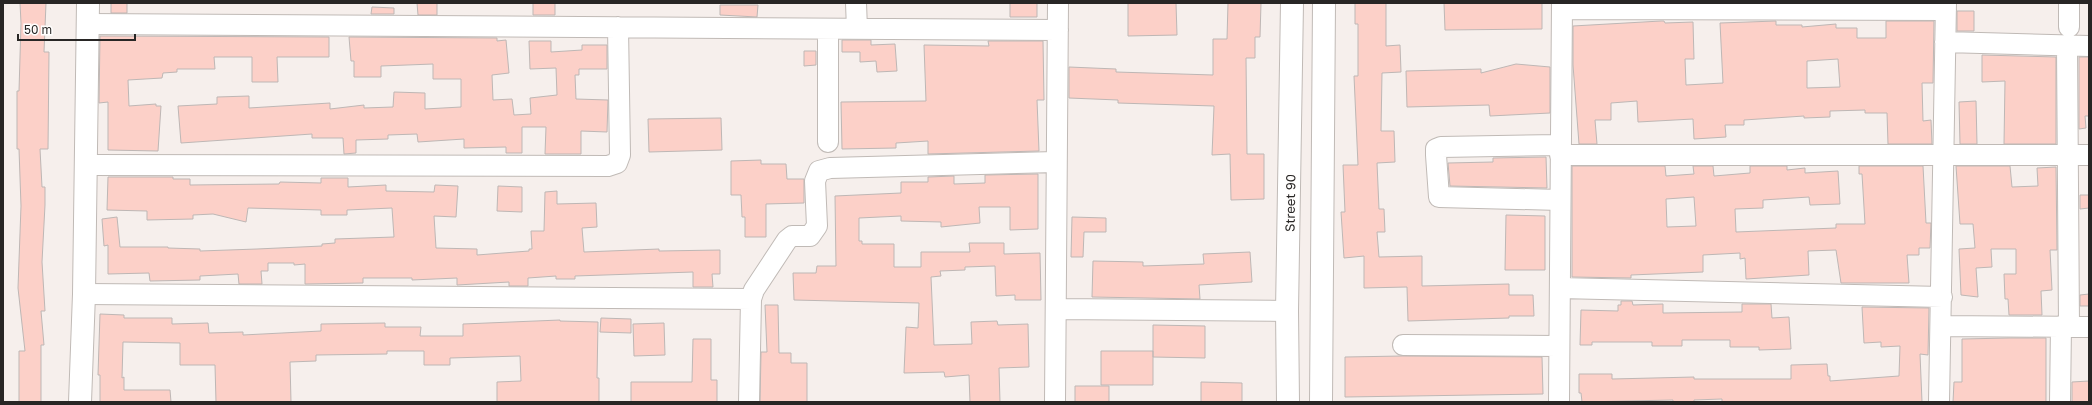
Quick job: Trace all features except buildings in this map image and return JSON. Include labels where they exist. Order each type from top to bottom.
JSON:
[{"type":"main road","name":"Street 90","points":[[1288,402],[1287,311],[1292,3]]},
{"type":"main road","points":[[1321,402],[1324,3]]},
{"type":"main road","points":[[80,402],[84,294],[84,165],[88,14]]},
{"type":"street","points":[[856,3],[857,29]]},
{"type":"street","points":[[1056,402],[1056,162],[1058,3]]},
{"type":"street","points":[[2060,402],[2065,326],[2069,3]]},
{"type":"street","points":[[1558,402],[1562,6],[1946,7],[1939,402]]},
{"type":"street","points":[[88,14],[618,27],[1058,30]]},
{"type":"street","points":[[84,165],[608,166],[617,163],[620,155],[618,27]]},
{"type":"street","points":[[828,29],[828,142]]},
{"type":"street","points":[[1945,42],[2068,37],[2089,46]]},
{"type":"street","points":[[1560,200],[1439,197],[1436,149],[1441,147],[1944,155],[2089,155]]},
{"type":"street","points":[[749,402],[751,299],[754,290],[787,240],[792,236],[810,236],[817,226],[815,181],[819,171],[830,168],[1056,162]]},
{"type":"street","points":[[1560,288],[1942,297]]},
{"type":"street","points":[[84,294],[751,299]]},
{"type":"street","points":[[1056,310],[1287,311]]},
{"type":"street","points":[[1941,326],[2089,327]]},
{"type":"street","points":[[1403,345],[1558,346]]}]
